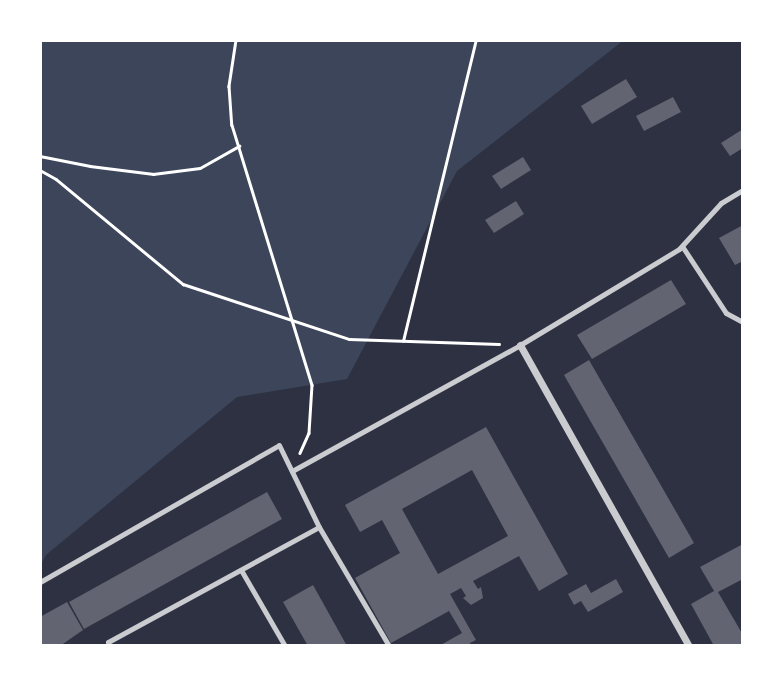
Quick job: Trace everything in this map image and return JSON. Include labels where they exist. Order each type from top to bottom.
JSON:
[{"type":"street","points":[[520,345],[689,646]]},
{"type":"lane","points":[[292,471],[520,345],[682,246],[721,203],[743,190]]},
{"type":"lane","points":[[682,246],[726,313],[743,322]]},
{"type":"lane","points":[[40,582],[279,445],[319,527],[389,646]]},
{"type":"lane","points":[[109,646],[108,642],[319,527]]},
{"type":"lane","points":[[241,570],[285,646]]},
{"type":"path","points":[[236,40],[229,86],[232,125],[312,385],[309,433],[292,471]]},
{"type":"path","points":[[403,341],[476,40]]},
{"type":"path","points":[[40,156],[153,174],[200,168],[239,146]]},
{"type":"path","points":[[40,170],[55,178],[183,284],[348,338],[520,345]]},
{"type":"shaded area","points":[[40,40],[624,40],[457,171],[347,379],[237,397],[46,555],[40,566]]},
{"type":"building","points":[[626,79],[637,97],[592,124],[581,106]]},
{"type":"building","points":[[673,97],[681,112],[644,131],[636,116]]},
{"type":"building","points":[[743,129],[743,148],[730,156],[721,143]]},
{"type":"building","points":[[523,157],[531,170],[501,189],[492,176]]},
{"type":"building","points":[[516,201],[524,214],[494,233],[485,220]]},
{"type":"building","points":[[743,225],[743,261],[735,265],[719,238]]},
{"type":"building","points":[[671,280],[686,304],[592,359],[577,335]]},
{"type":"building","points":[[589,360],[694,543],[669,558],[564,375]]},
{"type":"building","points":[[486,427],[568,574],[539,591],[519,556],[473,581],[478,589],[481,587],[483,598],[471,605],[463,598],[466,596],[461,588],[450,594],[476,640],[470,643],[471,646],[439,646],[462,633],[449,611],[391,643],[355,578],[400,553],[382,520],[360,532],[345,505]],"holes":[[[472,470],[508,536],[438,574],[402,509]]]},
{"type":"building","points":[[267,492],[282,519],[84,629],[69,602]]},
{"type":"building","points":[[743,544],[743,579],[718,592],[743,635],[743,646],[714,646],[691,604],[714,591],[700,567]]},
{"type":"building","points":[[616,579],[623,592],[588,612],[581,601],[574,605],[568,594],[586,584],[591,593]]},
{"type":"building","points":[[313,585],[347,646],[308,646],[283,602]]},
{"type":"building","points":[[67,602],[83,630],[60,646],[40,646],[40,617]]}]
